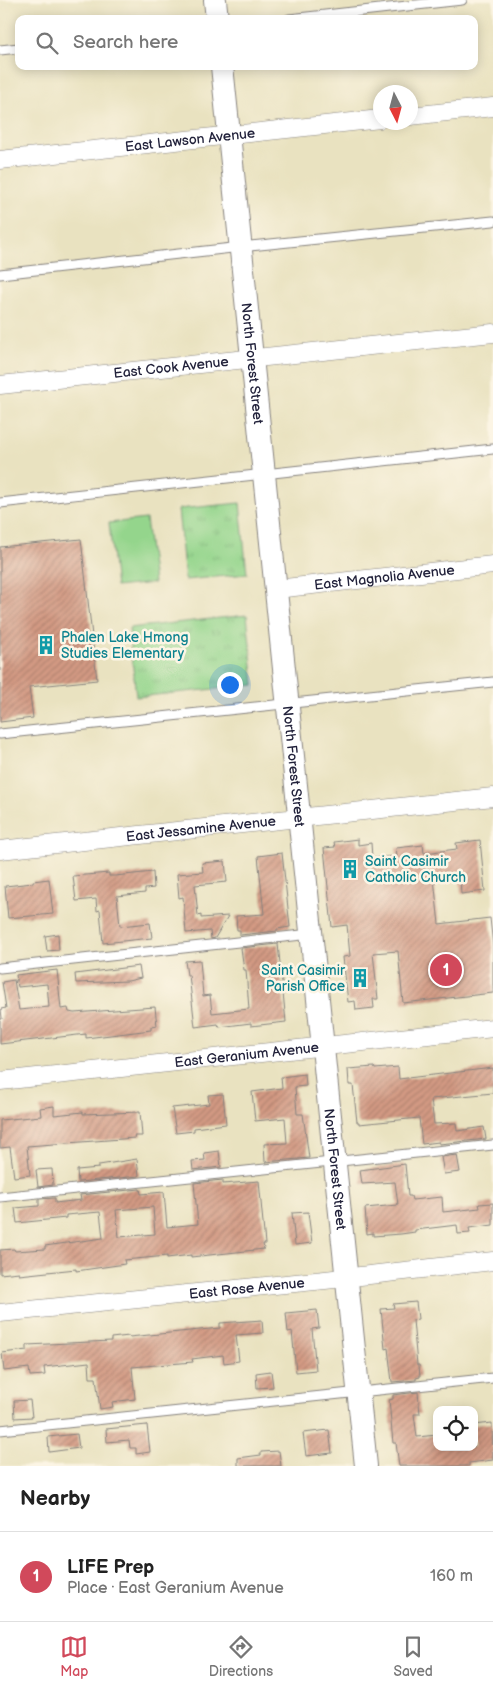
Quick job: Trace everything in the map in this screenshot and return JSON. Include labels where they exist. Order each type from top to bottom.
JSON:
[{"type":"street","points":[[215,0],[217,15]]},
{"type":"street","name":"North Forest Street","points":[[222,70],[366,1466]]},
{"type":"street","points":[[418,115],[493,107]]},
{"type":"street","name":"East Lawson Avenue","points":[[0,160],[373,120]]},
{"type":"street","name":"East Cook Avenue","points":[[0,385],[493,334]]},
{"type":"street","name":"East Magnolia Avenue","points":[[276,589],[493,565]]},
{"type":"street","name":"East Jessamine Avenue","points":[[0,850],[493,797]]},
{"type":"street","name":"East Geranium Avenue","points":[[0,1081],[493,1028]]},
{"type":"street","name":"East Rose Avenue","points":[[0,1313],[347,1278],[493,1261]]},
{"type":"lane","points":[[325,15],[462,0]]},
{"type":"lane","points":[[0,50],[15,48]]},
{"type":"lane","points":[[0,274],[493,221]]},
{"type":"lane","points":[[0,503],[493,449]]},
{"type":"lane","points":[[0,734],[493,682]]},
{"type":"lane","points":[[0,968],[312,934]]},
{"type":"lane","points":[[0,1197],[493,1145]]},
{"type":"lane","points":[[0,1430],[493,1378]]},
{"type":"green space","points":[[240,503],[247,574],[185,580],[178,509]]},
{"type":"green space","points":[[146,519],[154,583],[116,587],[109,523]]},
{"type":"green space","points":[[247,615],[254,685],[136,697],[129,628]]},
{"type":"building","name":"Phalen Lake Hmong Studies Elementary","points":[[81,539],[97,680],[29,687],[33,718],[0,722],[0,547]]},
{"type":"building","points":[[358,839],[358,845],[371,843],[372,858],[397,856],[396,848],[423,845],[424,853],[457,849],[456,843],[480,840],[485,891],[461,894],[460,877],[434,879],[439,924],[490,918],[493,946],[493,993],[403,1003],[398,951],[373,953],[378,999],[373,999],[374,1008],[356,1010],[355,1001],[348,1002],[343,957],[350,956],[347,925],[332,927],[324,848],[335,847],[334,842]]},
{"type":"building","points":[[282,853],[290,927],[277,929],[277,931],[240,935],[240,930],[237,930],[236,916],[264,914],[258,856]]},
{"type":"building","points":[[225,861],[227,882],[195,885],[198,916],[201,915],[201,918],[228,916],[215,938],[211,939],[210,931],[186,933],[183,897],[179,898],[177,874],[203,872],[202,863]]},
{"type":"building","points":[[153,872],[154,888],[145,889],[145,893],[117,896],[120,926],[150,923],[152,938],[103,943],[100,910],[97,911],[96,899],[76,901],[73,876],[109,873],[109,876],[115,876]]},
{"type":"building","points":[[49,879],[53,914],[8,918],[5,886]]},
{"type":"building","points":[[58,934],[59,950],[47,951],[45,936]]},
{"type":"building","points":[[278,944],[286,1022],[251,1026],[251,1023],[219,1027],[218,1024],[195,1027],[189,975],[187,975],[185,961],[200,960],[203,996],[210,995],[212,1013],[249,1009],[246,970],[244,970],[241,948]]},
{"type":"building","points":[[139,966],[141,978],[128,981],[76,983],[75,974]]},
{"type":"building","points":[[57,970],[61,1009],[68,1008],[69,1012],[74,1013],[155,1007],[157,1026],[151,1027],[151,1030],[86,1038],[86,1034],[0,1044],[1,1009],[6,1008],[2,982],[14,980],[19,1010],[49,1007],[47,984],[18,987],[16,975]]},
{"type":"building","points":[[374,1067],[375,1069],[398,1067],[399,1079],[493,1068],[493,1093],[431,1099],[434,1124],[456,1123],[457,1131],[484,1127],[486,1139],[422,1144],[419,1118],[359,1124],[357,1122],[353,1085],[349,1085],[348,1069]]},
{"type":"building","points":[[305,1074],[306,1086],[295,1087],[297,1114],[303,1114],[309,1158],[265,1162],[264,1144],[287,1143],[285,1118],[255,1121],[252,1092],[282,1088],[281,1077]]},
{"type":"building","points":[[223,1094],[226,1124],[194,1128],[194,1131],[176,1133],[172,1108],[209,1104],[208,1095]]},
{"type":"building","points":[[54,1106],[54,1115],[83,1112],[83,1114],[140,1112],[142,1136],[27,1146],[30,1175],[14,1177],[10,1147],[0,1148],[0,1120],[41,1116],[40,1108]]},
{"type":"building","points":[[219,1151],[221,1167],[193,1170],[192,1161],[205,1160],[204,1153]]},
{"type":"building","points":[[457,1155],[460,1172],[444,1174],[441,1157]]},
{"type":"building","points":[[137,1159],[139,1176],[78,1182],[77,1170],[99,1168],[99,1165]]},
{"type":"building","points":[[405,1164],[408,1196],[411,1196],[412,1200],[442,1197],[443,1212],[480,1208],[479,1204],[493,1203],[493,1225],[469,1228],[470,1233],[458,1234],[457,1225],[415,1230],[415,1232],[401,1234],[373,1236],[373,1233],[367,1234],[365,1208],[398,1205],[395,1182],[362,1184],[360,1170]]},
{"type":"building","points":[[52,1169],[53,1185],[38,1187],[36,1170]]},
{"type":"building","points":[[223,1180],[223,1184],[259,1181],[264,1249],[191,1257],[191,1255],[167,1258],[167,1256],[124,1260],[125,1264],[76,1271],[76,1269],[19,1275],[19,1272],[0,1274],[0,1250],[45,1249],[45,1246],[103,1238],[100,1212],[17,1223],[15,1208],[39,1206],[39,1199],[55,1198],[55,1203],[81,1200],[80,1195],[140,1189],[141,1194],[164,1192],[167,1227],[198,1224],[194,1183]],"holes":[[[153,1207],[155,1234],[119,1237],[116,1210]]]},
{"type":"building","points":[[308,1212],[312,1243],[295,1245],[292,1213]]},
{"type":"building","points":[[416,1302],[418,1319],[413,1320],[417,1365],[419,1365],[420,1377],[416,1378],[416,1380],[392,1382],[388,1348],[385,1349],[381,1309],[394,1308],[393,1304]]},
{"type":"building","points":[[317,1310],[319,1328],[312,1329],[316,1370],[296,1372],[292,1331],[288,1332],[286,1313]]},
{"type":"building","points":[[262,1320],[263,1333],[236,1335],[239,1361],[224,1363],[223,1355],[192,1359],[193,1362],[132,1367],[135,1399],[112,1402],[113,1407],[100,1409],[96,1378],[90,1378],[89,1362],[44,1367],[45,1375],[30,1376],[29,1368],[4,1371],[2,1353],[27,1350],[27,1345],[111,1341],[111,1338],[220,1328],[220,1323]]},
{"type":"building","points":[[271,1371],[273,1387],[257,1388],[256,1373]]},
{"type":"building","points":[[418,1392],[420,1414],[414,1414],[417,1437],[433,1435],[433,1451],[478,1451],[478,1425],[492,1423],[493,1460],[469,1463],[469,1466],[399,1466],[396,1443],[393,1443],[389,1400],[393,1399],[393,1395]]},
{"type":"building","points":[[30,1400],[32,1417],[15,1418],[14,1401]]},
{"type":"building","points":[[147,1425],[150,1452],[136,1454],[136,1448],[130,1448],[129,1440],[107,1442],[106,1429]]},
{"type":"building","points":[[329,1430],[332,1453],[306,1456],[303,1433]]},
{"type":"building","points":[[77,1434],[79,1448],[49,1452],[48,1437]]},
{"type":"building","points":[[279,1451],[281,1466],[238,1466],[238,1458],[261,1455],[261,1452]]},
{"type":"place","name":"Phalen Lake Hmong Studies Elementary","points":[[46,645]]},
{"type":"place","name":"Saint Casimir Catholic Church","points":[[350,869]]},
{"type":"place","name":"LIFE Prep","points":[[446,970]]},
{"type":"place","name":"Saint Casimir Parish Office","points":[[360,978]]}]
